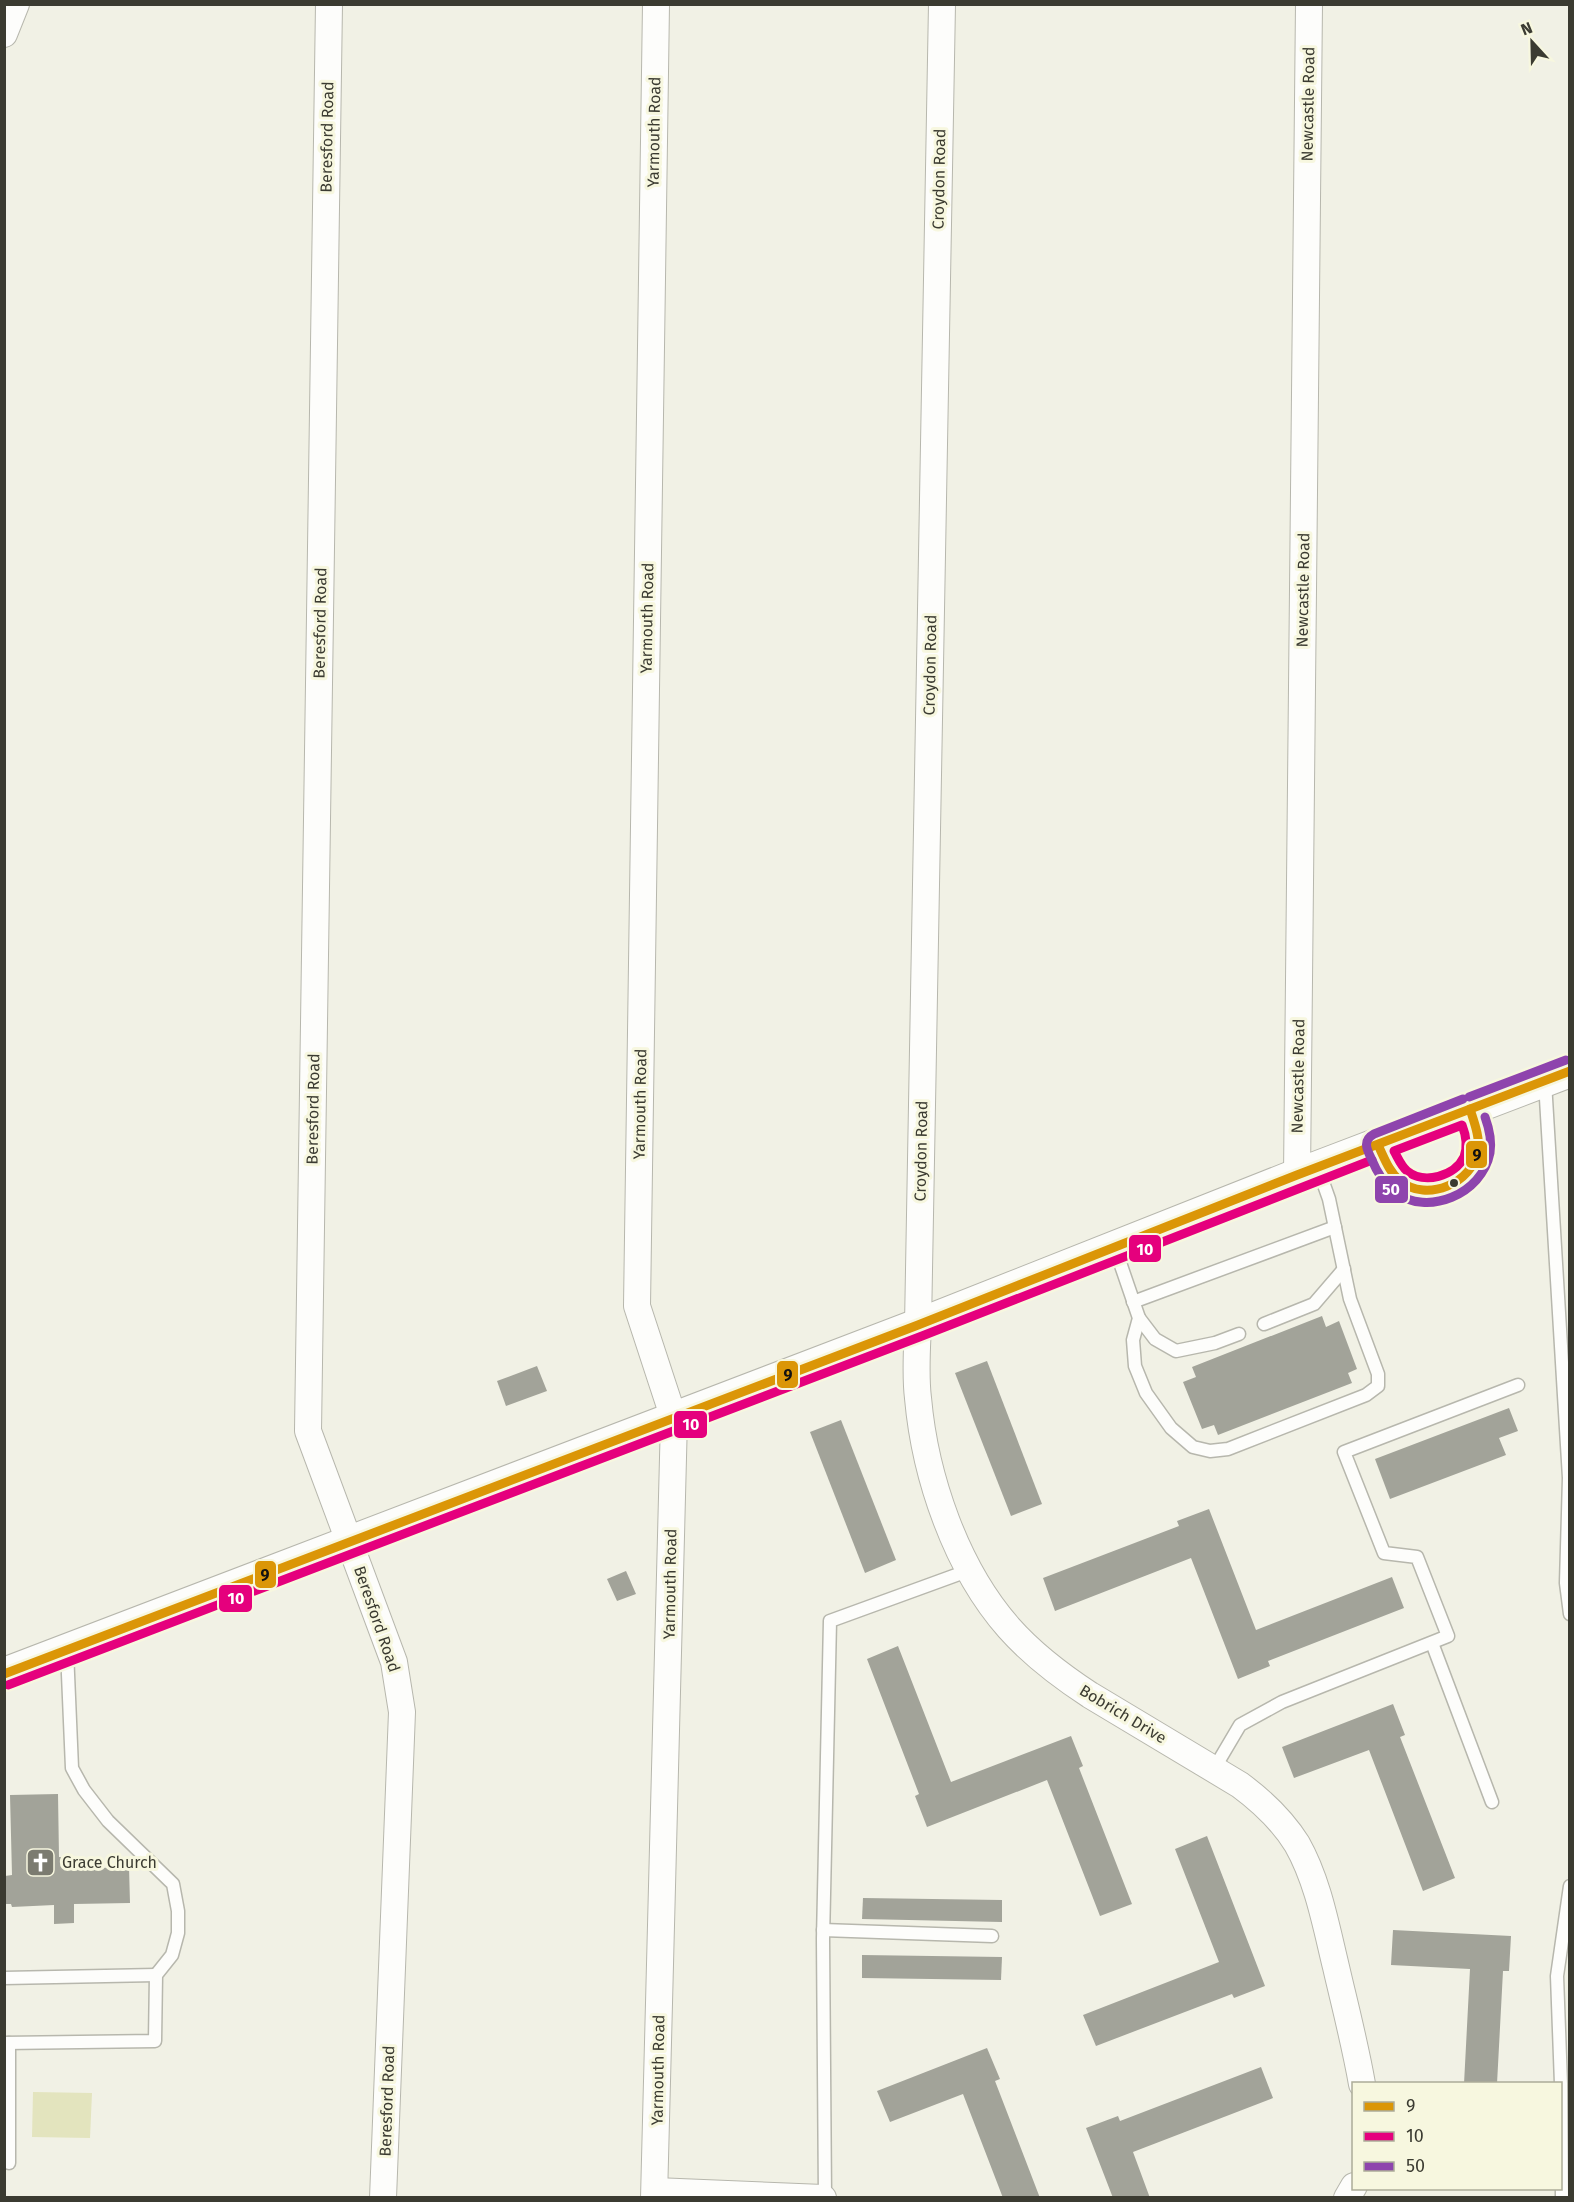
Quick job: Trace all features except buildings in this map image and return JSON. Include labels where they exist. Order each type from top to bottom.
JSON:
[{"type":"street","points":[[4,34],[16,4]]},
{"type":"street","name":"Beresford Road","points":[[329,4],[308,1431],[394,1662],[402,1712],[383,2198]]},
{"type":"street","name":"Yarmouth Road","points":[[655,2194],[674,1419],[637,1306],[656,4]]},
{"type":"street","name":"Croydon Road","points":[[918,1325],[942,4]]},
{"type":"street","name":"Newcastle Road","points":[[1307,1171],[1309,4]]},
{"type":"street","points":[[4,1674],[674,1419],[1307,1171],[1557,1076]]},
{"type":"street","name":"Bobrich Drive","points":[[918,1325],[917,1397],[927,1460],[947,1520],[970,1570],[994,1610],[1010,1629],[1068,1680],[1214,1769],[1263,1802],[1282,1823],[1305,1860],[1324,1914],[1362,2082]]},
{"type":"street","points":[[655,2194],[824,2198]]},
{"type":"lane","points":[[1557,1076],[1569,1478],[1566,1583],[1569,1614]]},
{"type":"lane","points":[[1378,1144],[1390,1170],[1401,1183],[1417,1188],[1437,1190],[1456,1183],[1470,1169],[1478,1150],[1470,1109]]},
{"type":"lane","points":[[1139,1318],[1133,1340],[1135,1366],[1146,1393],[1171,1428],[1193,1447],[1210,1451],[1227,1449],[1366,1395],[1378,1386],[1378,1374],[1350,1299],[1329,1198],[1307,1171]]},
{"type":"lane","points":[[1133,1302],[1335,1227]]},
{"type":"lane","points":[[1115,1247],[1139,1318],[1155,1339],[1176,1351],[1215,1343],[1239,1334]]},
{"type":"lane","points":[[1264,1324],[1314,1304],[1344,1269]]},
{"type":"lane","points":[[1214,1769],[1240,1725],[1282,1702],[1448,1636],[1417,1557],[1383,1553],[1344,1452],[1518,1386]]},
{"type":"lane","points":[[824,2198],[823,1930],[830,1622],[970,1570]]},
{"type":"lane","points":[[1432,1643],[1492,1802]]},
{"type":"lane","points":[[9,2163],[7,2043],[155,2041],[156,1975],[172,1955],[178,1933],[178,1911],[173,1884],[108,1821],[84,1790],[72,1768],[67,1650]]},
{"type":"lane","points":[[1561,2082],[1557,1976],[1569,1886]]},
{"type":"lane","points":[[823,1930],[992,1936]]},
{"type":"lane","points":[[4,1978],[156,1975]]},
{"type":"green space","points":[[33,2092],[92,2093],[90,2138],[32,2137]]},
{"type":"transit line","name":"50","points":[[1469,1097],[1566,1060]]},
{"type":"transit line","name":"9","points":[[4,1674],[918,1325],[1297,1175],[1570,1071]]},
{"type":"transit line","name":"50","points":[[1463,1099],[1374,1134],[1368,1139],[1367,1148],[1375,1167],[1394,1192],[1408,1199],[1422,1202],[1452,1197],[1465,1190],[1485,1167],[1490,1153],[1490,1135],[1485,1117]]},
{"type":"transit line","name":"9","points":[[1378,1145],[1390,1169],[1400,1181],[1423,1190],[1435,1190],[1447,1186],[1468,1172],[1478,1150],[1477,1135],[1470,1109]]},
{"type":"transit line","name":"10","points":[[1462,1125],[1466,1141],[1464,1157],[1460,1164],[1446,1173],[1430,1178],[1414,1175],[1403,1167],[1394,1151],[1462,1125]]},
{"type":"transit line","name":"10","points":[[8,1685],[922,1336],[1372,1160]]},
{"type":"place","name":"Grace Church","points":[[41,1862]]}]
